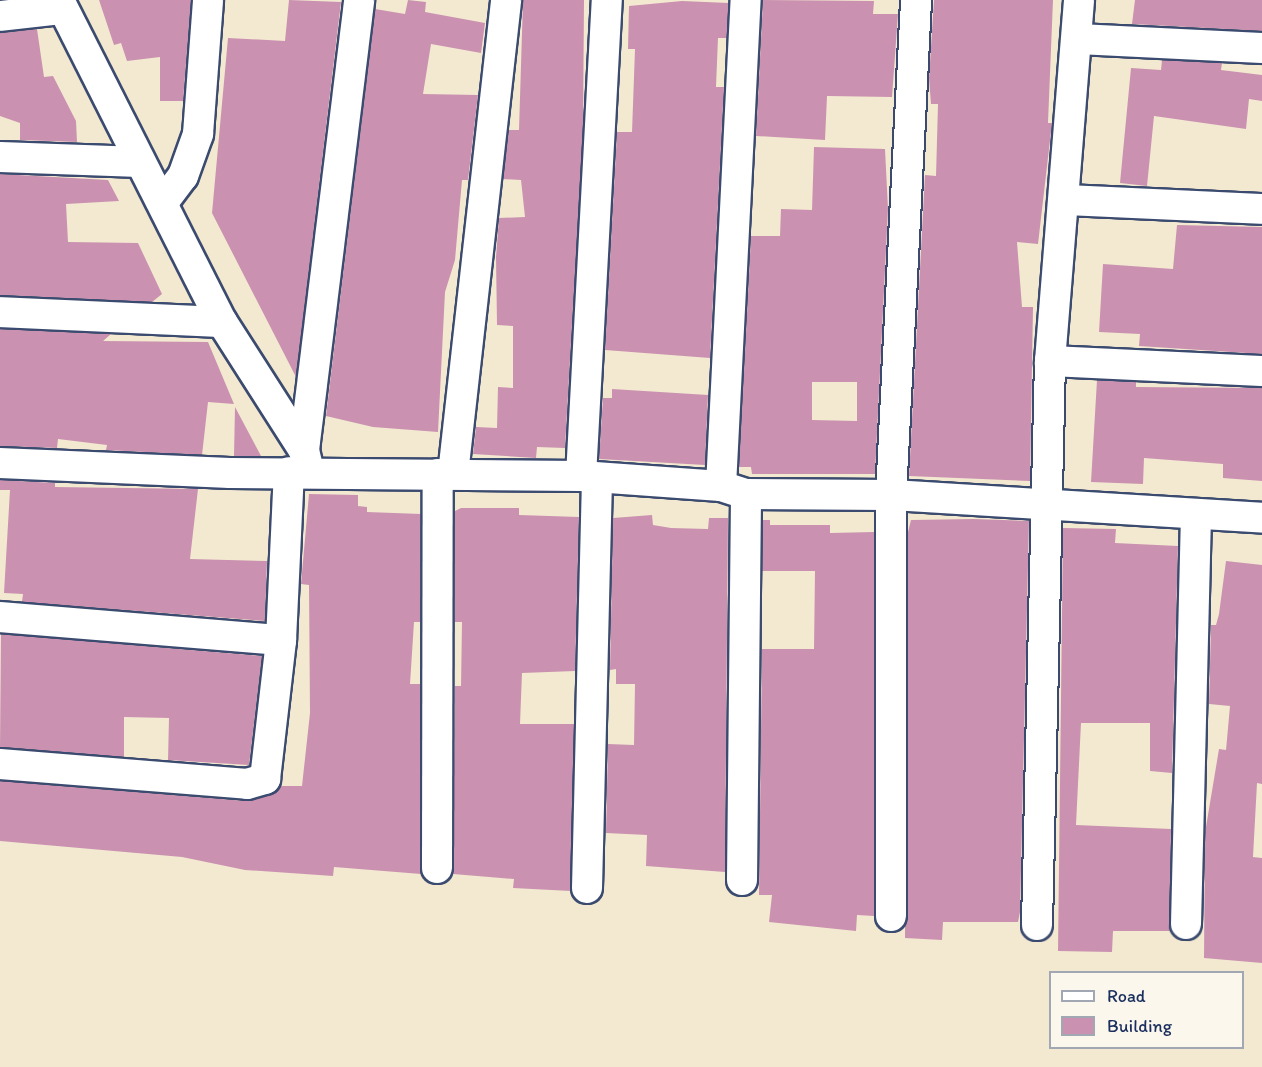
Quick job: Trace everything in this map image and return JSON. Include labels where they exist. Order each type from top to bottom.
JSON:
[{"type":"street","points":[[164,201],[183,176],[198,134],[208,0]]},
{"type":"street","points":[[0,764],[246,784],[265,779],[301,465],[359,0]]},
{"type":"street","points":[[437,868],[446,474],[506,0]]},
{"type":"street","points":[[587,888],[589,477],[607,0]]},
{"type":"street","points":[[742,880],[733,490],[746,0]]},
{"type":"street","points":[[891,916],[891,495],[916,0]]},
{"type":"street","points":[[1037,925],[1050,361],[1078,39],[1078,0]]},
{"type":"street","points":[[0,16],[60,5],[140,162],[164,201],[222,322],[301,465]]},
{"type":"street","points":[[1078,39],[1262,48]]},
{"type":"street","points":[[0,157],[140,162]]},
{"type":"street","points":[[1065,200],[1262,209]]},
{"type":"street","points":[[0,312],[222,322]]},
{"type":"street","points":[[1050,361],[1262,371]]},
{"type":"street","points":[[0,463],[301,465],[446,474],[589,477],[733,490],[891,495],[1196,516],[1262,518]]},
{"type":"street","points":[[1186,924],[1196,516]]},
{"type":"street","points":[[0,617],[281,640]]},
{"type":"building","points":[[99,0],[191,0],[183,101],[160,101],[160,57],[127,61],[121,43],[114,45]]},
{"type":"building","points":[[289,0],[341,2],[296,377],[212,213],[228,38],[285,41]]},
{"type":"building","points":[[408,0],[426,2],[425,12],[485,23],[481,53],[431,44],[423,94],[478,95],[468,180],[462,180],[455,260],[445,292],[438,432],[373,427],[326,416],[375,9],[405,14]]},
{"type":"building","points":[[523,0],[584,0],[583,130],[565,448],[537,447],[536,458],[473,454],[476,427],[497,428],[498,387],[513,388],[513,326],[497,325],[496,257],[499,218],[525,217],[521,180],[503,179],[509,130],[519,130]]},
{"type":"building","points":[[763,0],[874,1],[873,14],[898,14],[892,97],[827,96],[825,140],[756,136]]},
{"type":"building","points":[[934,0],[1053,0],[1048,123],[1052,123],[1038,244],[1017,242],[1022,307],[1033,307],[1030,481],[909,476],[925,175],[936,176],[938,104],[931,104],[929,78]]},
{"type":"building","points":[[1135,0],[1262,0],[1262,31],[1132,24]]},
{"type":"building","points":[[682,1],[729,3],[727,38],[718,38],[716,87],[724,87],[710,358],[605,350],[617,132],[632,132],[635,49],[628,49],[629,6]]},
{"type":"building","points":[[37,29],[44,77],[53,76],[76,121],[77,142],[20,140],[20,123],[0,116],[0,33]]},
{"type":"building","points":[[1162,60],[1222,63],[1221,70],[1262,75],[1262,101],[1249,99],[1246,129],[1154,116],[1147,186],[1120,183],[1131,68],[1161,70]]},
{"type":"building","points":[[814,147],[885,149],[888,209],[875,474],[752,474],[751,467],[739,467],[751,236],[780,236],[781,209],[812,210]],"holes":[[[812,382],[857,382],[857,421],[812,420]]]},
{"type":"building","points":[[0,174],[108,180],[119,201],[66,204],[68,242],[138,243],[162,294],[152,302],[0,295]]},
{"type":"building","points":[[1177,225],[1262,227],[1262,354],[1139,346],[1140,334],[1099,332],[1103,264],[1173,269]]},
{"type":"building","points":[[0,329],[111,334],[103,341],[208,342],[234,404],[208,402],[202,455],[106,450],[107,445],[58,439],[57,448],[0,446]]},
{"type":"building","points":[[1097,380],[1136,382],[1136,387],[1262,388],[1262,481],[1223,478],[1223,464],[1144,458],[1143,484],[1091,482]]},
{"type":"building","points":[[612,389],[708,395],[705,465],[599,459],[603,398],[612,398]]},
{"type":"building","points":[[235,407],[261,456],[234,456]]},
{"type":"building","points":[[0,480],[55,483],[55,487],[198,489],[190,559],[267,561],[265,621],[22,602],[23,594],[4,593],[10,490],[0,490]]},
{"type":"building","points":[[309,494],[358,495],[358,506],[367,507],[367,512],[421,514],[420,622],[414,622],[410,684],[420,684],[421,874],[334,867],[333,876],[245,870],[182,857],[0,841],[0,781],[246,801],[270,795],[280,786],[302,786],[310,713],[309,585],[301,584]]},
{"type":"building","points":[[461,508],[519,508],[519,515],[579,517],[575,671],[522,673],[520,724],[574,724],[571,891],[513,888],[514,879],[453,874],[455,686],[461,686],[462,622],[455,622],[455,511]]},
{"type":"building","points":[[652,515],[653,525],[671,528],[708,529],[709,518],[728,518],[725,872],[646,866],[647,835],[606,833],[608,744],[634,745],[635,684],[616,684],[616,669],[610,670],[613,518]]},
{"type":"building","points":[[763,520],[770,520],[770,525],[830,525],[830,533],[874,532],[874,916],[857,915],[856,931],[769,922],[772,895],[759,895],[762,649],[814,649],[815,571],[762,571]]},
{"type":"building","points":[[911,520],[1029,521],[1020,912],[1018,922],[943,922],[942,940],[905,938],[908,532]]},
{"type":"building","points":[[1063,528],[1116,529],[1115,543],[1178,546],[1172,773],[1150,771],[1150,723],[1081,723],[1076,825],[1171,829],[1170,931],[1113,931],[1112,952],[1058,951]]},
{"type":"building","points":[[1226,561],[1262,565],[1262,784],[1257,783],[1253,857],[1262,858],[1262,963],[1204,958],[1205,833],[1219,749],[1226,750],[1230,706],[1209,704],[1211,625],[1216,625],[1219,614]]},
{"type":"building","points":[[1,634],[262,656],[249,765],[168,760],[169,718],[124,717],[124,757],[0,747]]}]
